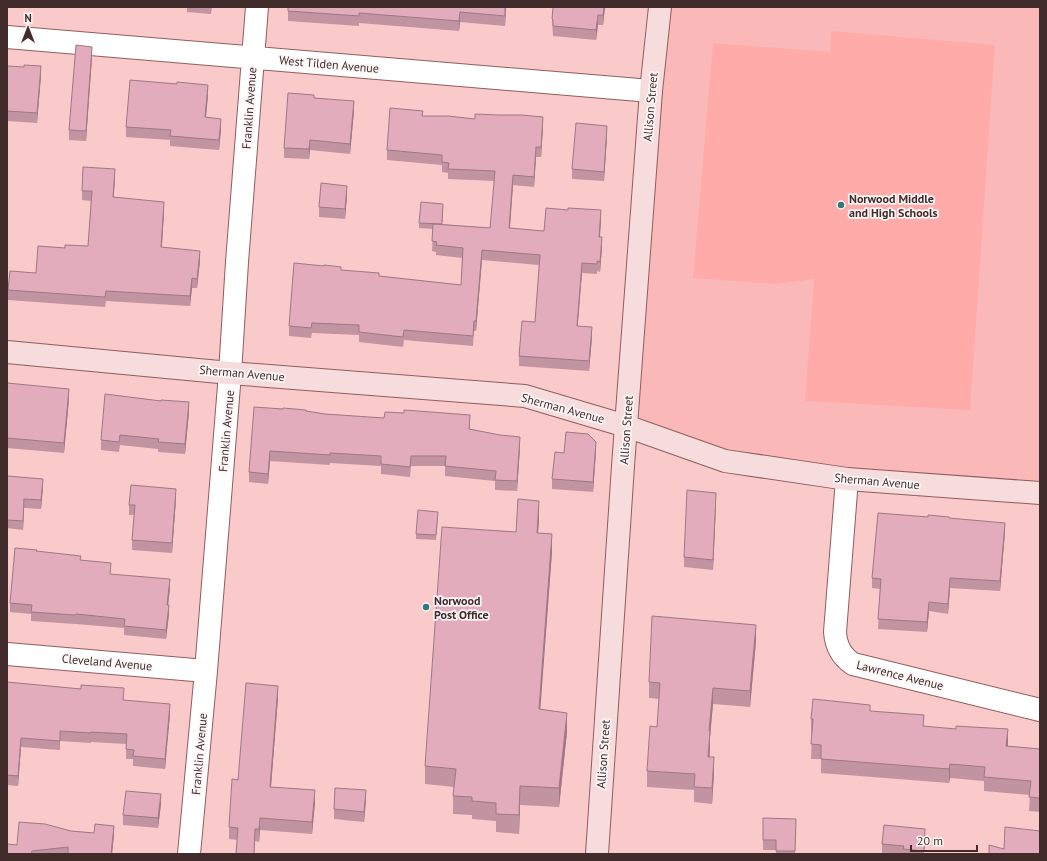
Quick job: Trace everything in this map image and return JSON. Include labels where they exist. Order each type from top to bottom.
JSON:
[{"type":"street","name":"Franklin Avenue","points":[[190,854],[230,373],[257,7]]},
{"type":"street","name":"Allison Street","points":[[596,854],[651,92],[660,7]]},
{"type":"street","name":"West Tilden Avenue","points":[[7,37],[651,92]]},
{"type":"street","name":"Sherman Avenue","points":[[7,352],[230,373],[525,396],[626,426],[725,461],[847,479],[1040,493]]},
{"type":"street","name":"Lawrence Avenue","points":[[847,479],[835,632],[835,640],[841,654],[846,660],[853,664],[1040,710]]},
{"type":"street","name":"Cleveland Avenue","points":[[7,654],[206,671]]},
{"type":"shaded area","name":"Norwood Middle and High Schools","points":[[660,7],[1040,7],[1040,493],[847,479],[626,426]]},
{"type":"shaded area","points":[[831,31],[995,45],[970,410],[805,401],[814,279],[776,284],[693,278],[713,43],[830,52]]},
{"type":"building","points":[[288,7],[505,7],[505,16],[460,12],[459,21],[359,13],[359,16],[288,11]]},
{"type":"building","points":[[553,7],[604,7],[603,15],[598,15],[596,30],[553,26]]},
{"type":"building","points":[[76,45],[92,47],[86,131],[69,130]]},
{"type":"building","points":[[24,65],[41,66],[37,113],[7,111],[7,66],[24,67]]},
{"type":"building","points":[[130,80],[208,85],[205,117],[221,119],[219,140],[170,136],[171,130],[126,127]]},
{"type":"building","points":[[288,93],[314,95],[314,98],[354,101],[350,144],[310,140],[309,149],[284,148]]},
{"type":"building","points":[[390,108],[423,111],[422,116],[448,116],[475,119],[475,114],[543,117],[541,147],[536,147],[534,177],[513,175],[509,228],[544,231],[546,208],[601,210],[599,237],[602,237],[600,262],[597,261],[597,264],[582,263],[577,326],[592,327],[589,361],[519,356],[522,321],[535,322],[540,255],[482,250],[476,321],[474,321],[473,336],[404,330],[403,337],[359,332],[359,325],[312,323],[311,328],[289,326],[294,263],[341,267],[341,270],[379,273],[379,276],[461,285],[463,248],[436,245],[437,242],[432,241],[433,224],[490,228],[495,171],[448,169],[449,163],[442,162],[442,155],[387,150]]},
{"type":"building","points":[[576,123],[607,126],[604,172],[572,169]]},
{"type":"building","points":[[83,167],[115,169],[113,197],[164,202],[161,247],[200,251],[197,279],[192,278],[190,296],[106,291],[105,297],[8,290],[10,271],[36,273],[38,246],[65,248],[65,245],[88,246],[92,191],[82,191]]},
{"type":"building","points":[[321,183],[347,186],[345,209],[319,207]]},
{"type":"building","points":[[421,202],[443,204],[442,224],[419,223]]},
{"type":"building","points":[[7,383],[69,389],[64,443],[7,438]]},
{"type":"building","points":[[105,394],[161,401],[189,402],[185,444],[158,442],[159,439],[120,435],[119,442],[101,440]]},
{"type":"building","points":[[254,407],[283,408],[306,410],[325,414],[384,418],[385,412],[404,413],[404,410],[470,415],[469,429],[520,437],[517,481],[495,480],[496,471],[445,466],[446,456],[411,456],[410,467],[381,464],[381,456],[330,453],[330,455],[270,451],[268,474],[249,472]]},
{"type":"building","points":[[566,432],[588,434],[596,442],[593,482],[552,479],[555,452],[564,453]]},
{"type":"building","points":[[7,476],[43,479],[41,500],[24,499],[23,521],[7,520]]},
{"type":"building","points":[[131,485],[176,489],[172,543],[132,540],[135,505],[129,505]]},
{"type":"building","points":[[687,490],[716,493],[713,560],[684,557]]},
{"type":"building","points":[[518,499],[539,501],[537,533],[552,534],[539,709],[567,713],[559,788],[520,786],[519,815],[496,814],[496,803],[472,801],[472,797],[453,796],[456,769],[425,766],[442,527],[516,532]]},
{"type":"building","points":[[418,510],[438,512],[436,535],[416,534]]},
{"type":"building","points":[[878,513],[928,517],[928,515],[1005,523],[1000,581],[950,578],[948,604],[929,602],[927,622],[878,619],[881,579],[872,578]]},
{"type":"building","points":[[15,548],[81,556],[80,560],[111,563],[110,574],[170,579],[166,630],[124,626],[125,619],[76,614],[31,612],[32,605],[10,603]]},
{"type":"building","points":[[652,616],[756,625],[750,691],[713,688],[708,757],[714,757],[712,788],[694,787],[695,774],[647,771],[650,726],[657,727],[660,683],[649,682]]},
{"type":"building","points":[[7,682],[81,689],[81,685],[124,688],[123,700],[170,704],[165,759],[133,756],[134,750],[126,749],[127,734],[60,731],[60,741],[21,738],[18,776],[7,775]]},
{"type":"building","points":[[246,683],[278,686],[270,787],[315,790],[312,822],[260,818],[259,829],[255,829],[254,854],[236,854],[238,828],[229,827],[232,779],[238,780]]},
{"type":"building","points":[[813,699],[870,705],[870,711],[924,715],[923,726],[956,729],[956,726],[1008,729],[1006,746],[1040,749],[1040,798],[1029,797],[1031,781],[984,777],[985,767],[950,764],[949,769],[821,759],[821,745],[811,744]]},
{"type":"building","points":[[335,788],[366,790],[364,812],[334,809]]},
{"type":"building","points":[[126,791],[161,794],[158,818],[123,815]]},
{"type":"building","points":[[763,818],[796,819],[795,851],[776,851],[776,840],[763,840]]},
{"type":"building","points":[[19,822],[45,824],[71,831],[94,833],[95,824],[114,826],[111,854],[68,854],[68,847],[32,851],[31,854],[7,854],[7,844],[17,845]]},
{"type":"building","points":[[884,825],[925,829],[924,851],[903,849],[904,846],[882,844]]},
{"type":"building","points":[[1005,827],[1040,831],[1040,854],[989,854],[989,845],[1004,849]]},
{"type":"place","name":"Norwood Middle and High Schools","points":[[841,205]]},
{"type":"place","name":"Norwood Post Office","points":[[426,607]]}]
